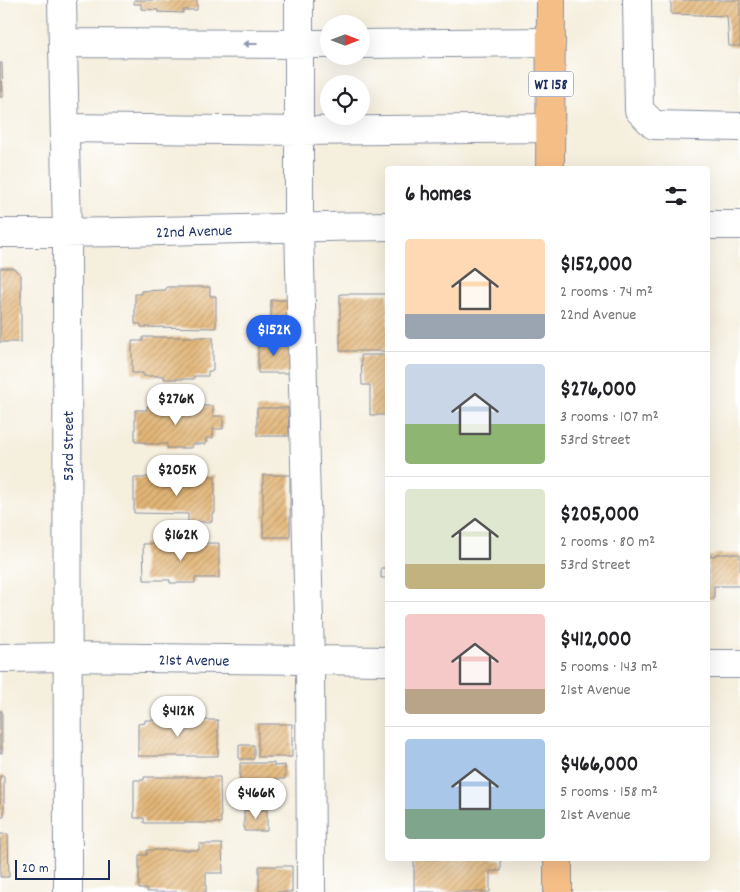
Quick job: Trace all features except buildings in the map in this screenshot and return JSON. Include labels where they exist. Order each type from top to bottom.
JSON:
[{"type":"main road","name":"WI 158","points":[[550,166],[551,0]]},
{"type":"main road","points":[[558,861],[558,892]]},
{"type":"street","name":"53rd Street","points":[[62,0],[67,234],[68,892]]},
{"type":"street","points":[[298,0],[298,227],[310,660],[311,892]]},
{"type":"street","points":[[637,0],[639,110],[654,125],[740,127]]},
{"type":"street","points":[[63,42],[320,44]]},
{"type":"street","points":[[370,44],[551,42]]},
{"type":"street","points":[[65,128],[298,132],[550,128]]},
{"type":"street","points":[[710,225],[740,225]]},
{"type":"street","name":"22nd Avenue","points":[[0,233],[67,234],[385,226]]},
{"type":"street","name":"21st Avenue","points":[[0,658],[68,657],[385,662]]},
{"type":"street","points":[[710,664],[740,664]]}]
